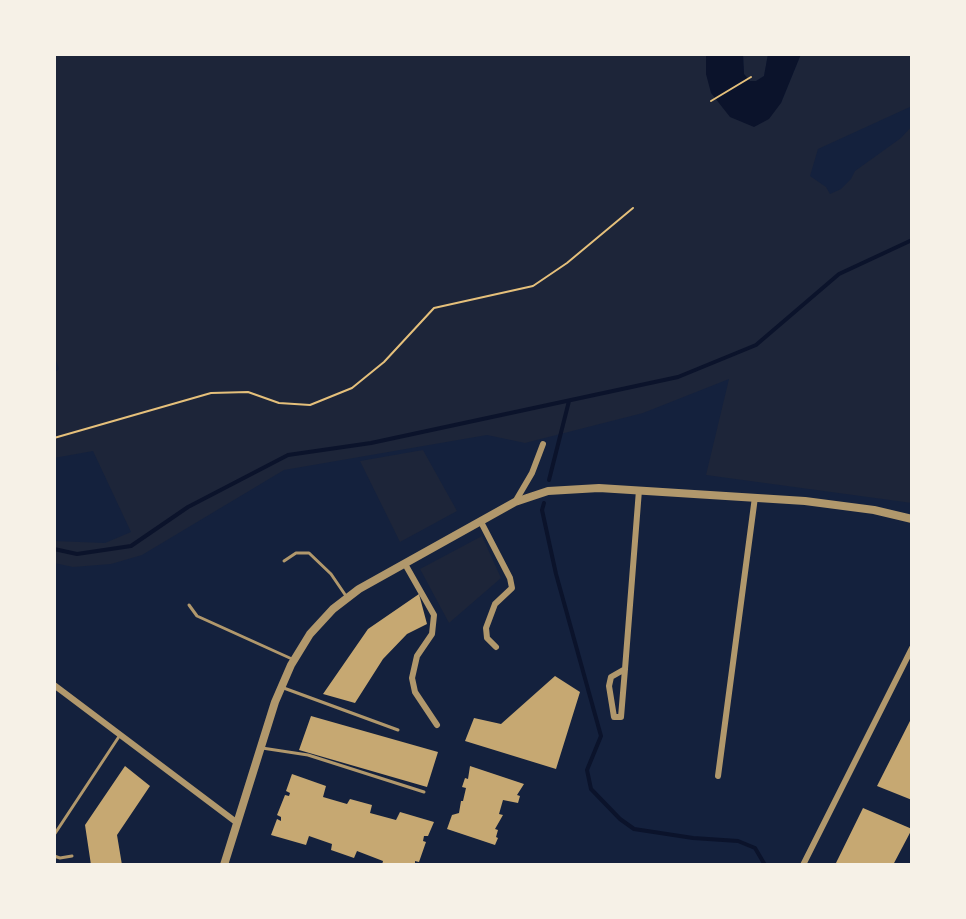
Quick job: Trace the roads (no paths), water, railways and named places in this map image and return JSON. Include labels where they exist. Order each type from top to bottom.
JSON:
[{"type":"street","points":[[515,502],[531,473],[543,444]]},
{"type":"street","points":[[625,669],[611,677],[609,686],[614,717],[621,717],[625,669],[639,490]]},
{"type":"street","points":[[224,865],[281,687],[293,660],[315,628],[347,598],[515,502],[548,491],[639,490],[755,497],[857,507],[912,519]]},
{"type":"street","points":[[718,776],[755,497]]},
{"type":"street","points":[[481,522],[510,578],[512,588],[495,604],[486,628],[487,638],[496,647]]},
{"type":"street","points":[[405,564],[434,615],[432,634],[417,656],[412,678],[415,692],[437,725]]},
{"type":"street","points":[[803,865],[912,648]]},
{"type":"street","points":[[54,685],[236,822]]},
{"type":"lane","points":[[284,561],[296,553],[309,553],[331,574],[347,598]]},
{"type":"lane","points":[[189,605],[197,616],[293,660]]},
{"type":"lane","points":[[281,687],[398,730]]},
{"type":"lane","points":[[54,835],[120,735]]},
{"type":"lane","points":[[260,748],[308,755],[424,792]]},
{"type":"lane","points":[[54,856],[60,858],[72,856]]},
{"type":"waterway","points":[[54,549],[77,554],[131,546],[188,507],[288,455],[371,443],[678,377],[756,345],[839,274],[912,240]]},
{"type":"waterway","points":[[549,480],[569,401]]},
{"type":"waterway","points":[[544,503],[542,510],[556,574],[601,736],[587,770],[591,789],[620,819],[634,829],[693,838],[738,841],[755,848],[765,865]]}]
